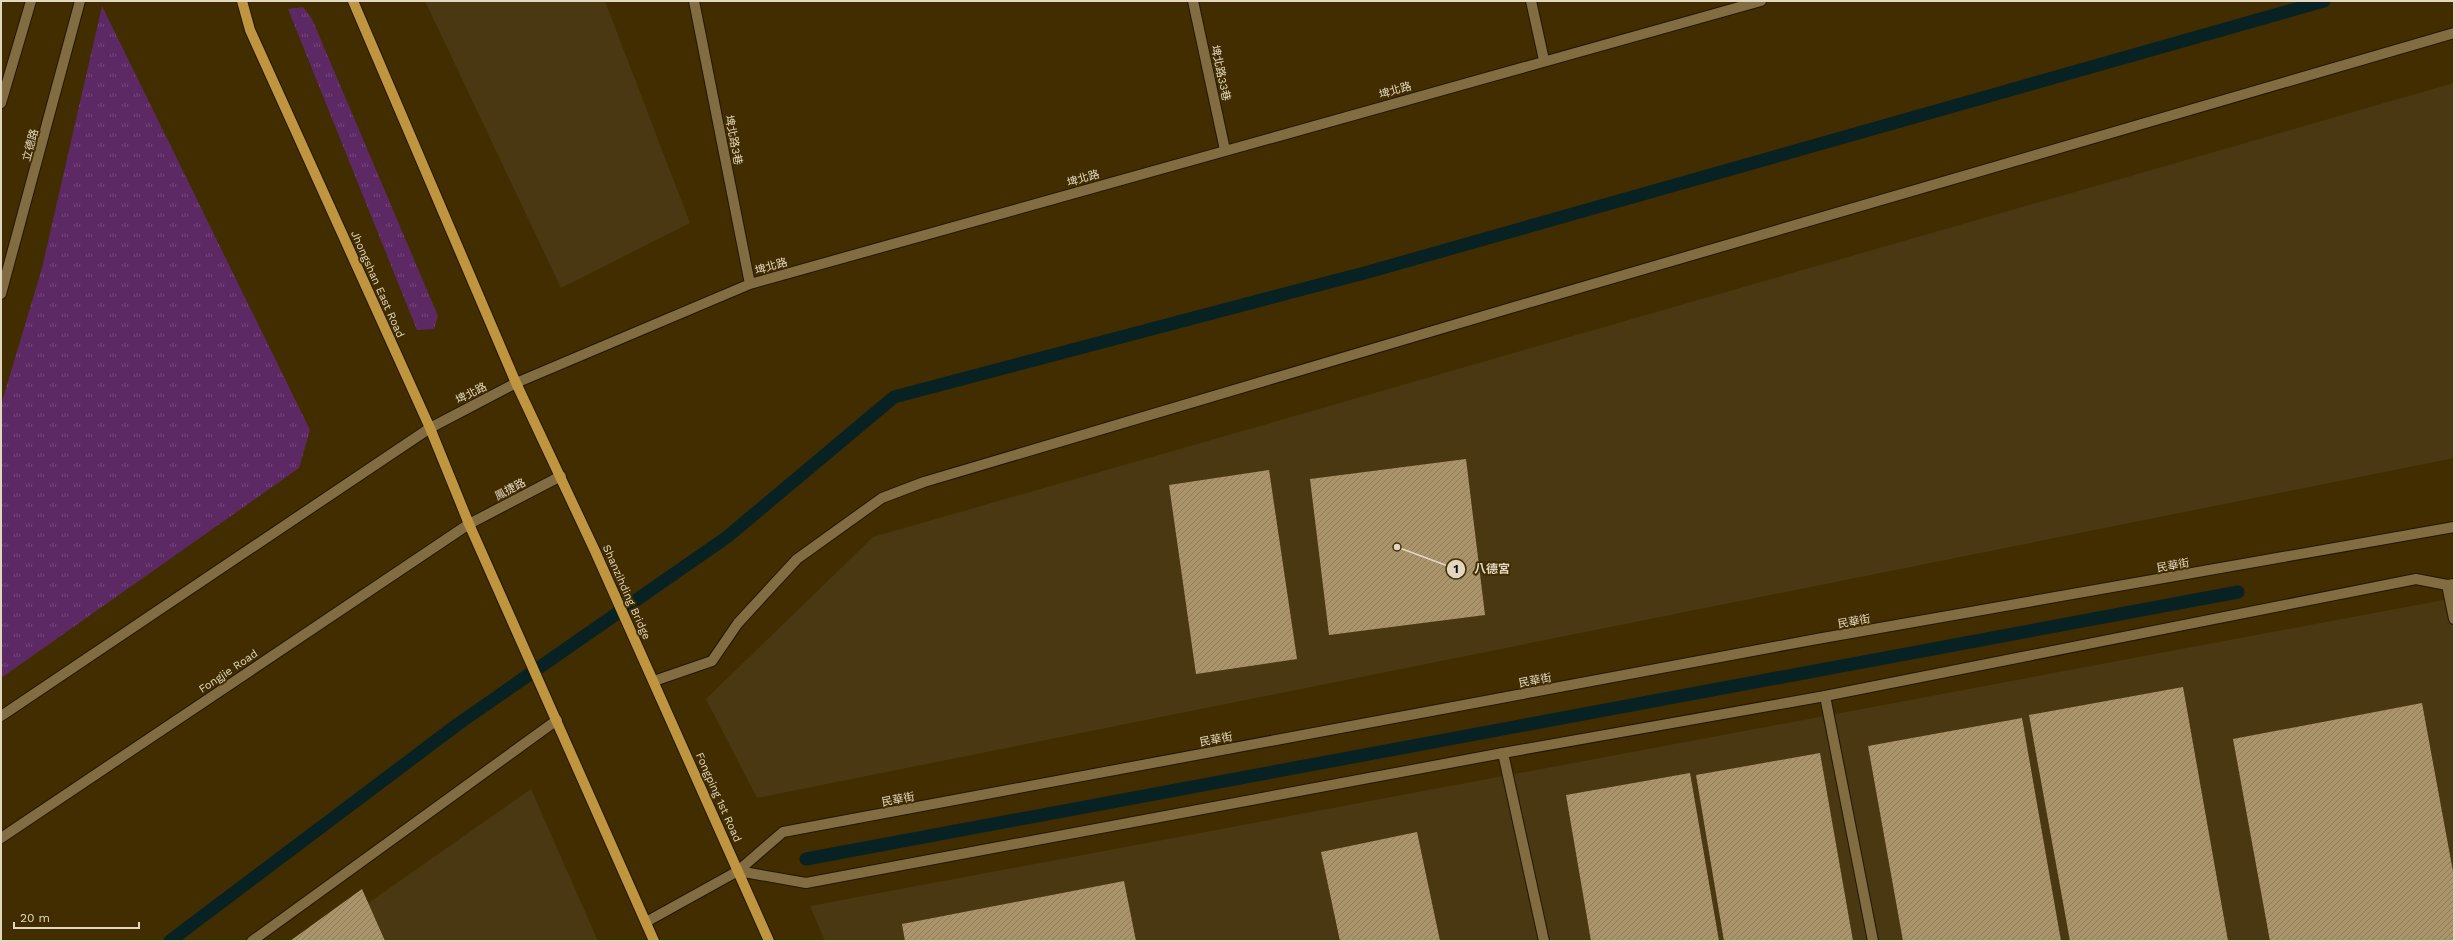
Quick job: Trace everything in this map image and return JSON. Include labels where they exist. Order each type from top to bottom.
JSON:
[{"type":"main road","name":"Jhongshan East Road","points":[[242,1],[250,30],[430,428],[469,524],[557,720]]},
{"type":"main road","points":[[353,1],[516,383],[561,476]]},
{"type":"main road","name":"Shanzihding Bridge","points":[[561,476],[646,662]]},
{"type":"main road","name":"Fongping 1st Road","points":[[646,662],[769,941]]},
{"type":"main road","points":[[557,720],[654,941]]},
{"type":"street","points":[[1,103],[31,1]]},
{"type":"street","name":"立德路","points":[[1,294],[80,1]]},
{"type":"street","name":"埤北路3巷","points":[[694,1],[750,284]]},
{"type":"street","name":"埤北路33巷","points":[[1193,1],[1225,150]]},
{"type":"street","points":[[1531,1],[1544,60]]},
{"type":"street","name":"埤北路","points":[[430,428],[516,383],[750,284],[1544,60],[1762,1]]},
{"type":"street","points":[[654,681],[712,661],[738,623],[797,559],[882,498],[924,482],[1514,307],[2454,33]]},
{"type":"street","points":[[1,716],[430,428]]},
{"type":"street","name":"鳳捷路","points":[[469,524],[561,476]]},
{"type":"street","name":"Fongjie Road","points":[[1,838],[469,524]]},
{"type":"street","name":"民華街","points":[[646,922],[738,871],[783,832],[1809,641],[2454,527]]},
{"type":"street","points":[[738,871],[806,883],[1503,753],[1825,696],[2416,578],[2451,585],[2454,619]]},
{"type":"street","points":[[1825,696],[1874,941]]},
{"type":"street","points":[[252,941],[557,720]]},
{"type":"street","points":[[1503,753],[1544,941]]},
{"type":"shaded area","points":[[425,1],[605,1],[690,223],[561,288]]},
{"type":"shaded area","points":[[2454,83],[2454,458],[757,798],[706,699],[873,537]]},
{"type":"shaded area","points":[[2454,598],[2454,941],[825,941],[810,906]]},
{"type":"shaded area","points":[[531,789],[598,941],[314,941]]},
{"type":"green space","points":[[102,6],[310,430],[299,468],[1,678],[1,405],[42,268]]},
{"type":"green space","points":[[303,7],[312,19],[438,316],[434,329],[417,330],[288,9]]},
{"type":"building","points":[[1466,459],[1485,615],[1329,635],[1310,479]]},
{"type":"building","points":[[1269,470],[1297,659],[1196,674],[1169,485]]},
{"type":"building","points":[[2183,687],[2228,941],[2070,941],[2029,715]]},
{"type":"building","points":[[2422,703],[2454,877],[2454,941],[2270,941],[2233,739]]},
{"type":"building","points":[[2022,718],[2061,941],[1903,941],[1868,746]]},
{"type":"building","points":[[1820,753],[1853,941],[1724,941],[1696,775]]},
{"type":"building","points":[[1690,773],[1719,941],[1591,941],[1566,795]]},
{"type":"building","points":[[1417,832],[1440,941],[1340,941],[1321,852]]},
{"type":"building","points":[[1124,881],[1136,941],[905,941],[902,924]]},
{"type":"building","points":[[362,889],[385,941],[290,941]]},
{"type":"waterway","points":[[170,941],[458,724],[727,537],[894,397],[1368,272],[2324,1]]},
{"type":"waterway","points":[[806,859],[2238,592]]},
{"type":"place","name":"八德宮","points":[[1397,547]]}]
